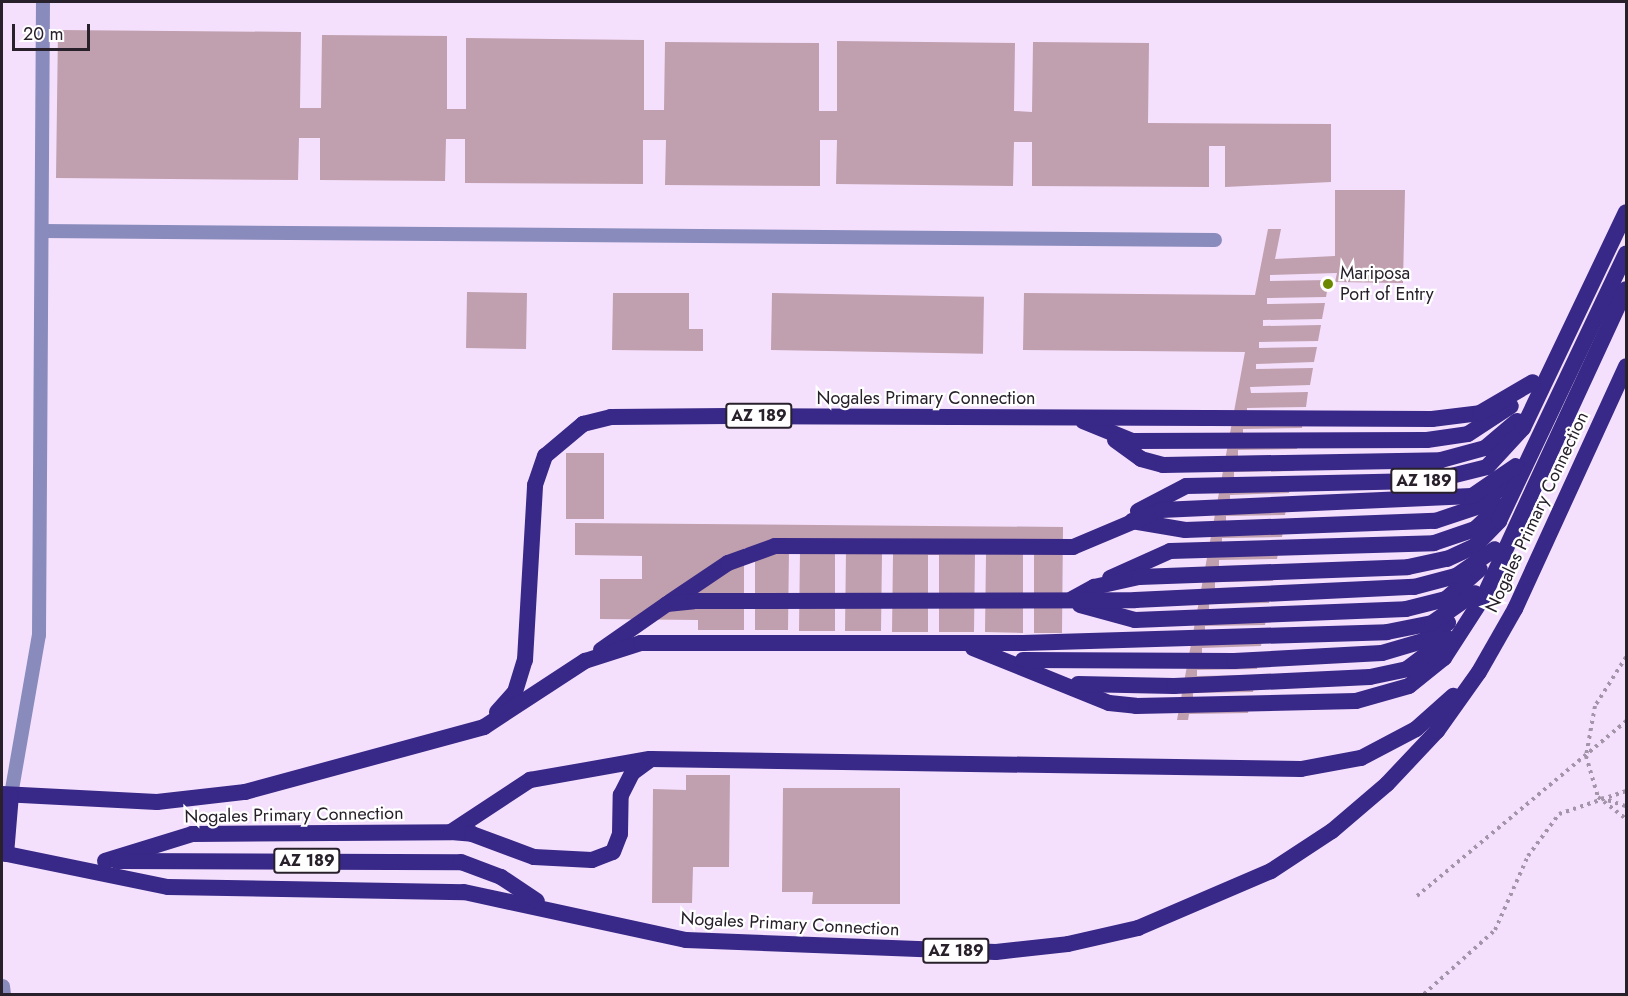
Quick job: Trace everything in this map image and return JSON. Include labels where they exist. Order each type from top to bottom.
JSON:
[{"type":"highway","name":"Nogales Primary Connection","points":[[6,795],[157,802],[245,792],[484,727],[728,563],[775,546],[1073,547],[1100,539],[1120,523],[1186,486],[1431,481],[1470,474],[1503,454],[1539,385],[1575,325],[1626,212]]},
{"type":"highway","name":"Nogales Primary Connection","points":[[1068,600],[1145,557],[1170,551],[1251,552],[1457,538],[1494,513],[1560,396],[1626,254]]},
{"type":"highway","name":"Nogales Primary Connection","points":[[998,655],[1109,703],[1136,706],[1356,701],[1392,694],[1427,674],[1472,614],[1498,556],[1543,473],[1626,289]]},
{"type":"highway","name":"Nogales Primary Connection","points":[[4,853],[56,861],[168,887],[390,888],[464,892],[546,907],[686,940],[924,951],[1016,950],[1138,928],[1262,875],[1332,831],[1387,784],[1437,731],[1479,672],[1515,609],[1626,366]]},
{"type":"highway","name":"Nogales Primary Connection","points":[[484,727],[514,692],[525,660],[535,485],[545,456],[583,424],[611,417],[1457,417],[1494,407],[1539,385]]},
{"type":"highway","name":"Nogales Primary Connection","points":[[1105,432],[1141,459],[1163,465],[1441,460],[1499,440],[1539,385]]},
{"type":"highway","name":"Nogales Primary Connection","points":[[1067,418],[1105,432],[1142,441],[1448,438],[1488,425],[1539,385]]},
{"type":"highway","name":"Nogales Primary Connection","points":[[1120,523],[1255,530],[1452,519],[1486,504],[1519,470]]},
{"type":"highway","name":"Nogales Primary Connection","points":[[1120,523],[1180,508],[1457,498],[1484,490],[1519,470]]},
{"type":"highway","name":"Nogales Primary Connection","points":[[1094,587],[1139,577],[1431,564],[1488,535],[1519,470]]},
{"type":"highway","name":"Nogales Primary Connection","points":[[934,643],[1051,662],[1234,661],[1382,653],[1423,641],[1474,593],[1498,556]]},
{"type":"highway","name":"Nogales Primary Connection","points":[[667,604],[1068,600],[1135,620],[1406,609],[1446,599],[1498,556]]},
{"type":"highway","name":"Nogales Primary Connection","points":[[585,661],[641,643],[934,643],[1387,632],[1432,623],[1474,593]]},
{"type":"highway","name":"Nogales Primary Connection","points":[[1048,676],[1082,685],[1174,686],[1393,674],[1421,662],[1472,614]]},
{"type":"highway","name":"Nogales Primary Connection","points":[[452,832],[530,780],[651,759],[1300,769],[1361,758],[1416,729],[1479,672]]},
{"type":"highway","name":"Nogales Primary Connection","points":[[105,861],[192,834],[452,832],[472,834],[534,857],[592,860],[613,852],[620,834],[621,795],[632,773],[651,759]]},
{"type":"highway","points":[[4,853],[6,795]]},
{"type":"highway","name":"Nogales Primary Connection","points":[[56,861],[461,862],[501,877],[546,907]]},
{"type":"street","points":[[2,986],[3,994]]},
{"type":"lane","points":[[6,795],[39,635],[43,2]]},
{"type":"lane","points":[[42,231],[1215,240]]},
{"type":"path","points":[[1626,657],[1595,706],[1586,756],[1598,797],[1626,819]]},
{"type":"path","points":[[1417,896],[1626,721]]},
{"type":"path","points":[[1424,994],[1495,930],[1528,856],[1559,814],[1598,797],[1626,791]]},
{"type":"path","points":[[1598,797],[1626,806]]},
{"type":"building","points":[[58,30],[301,32],[300,108],[321,108],[322,35],[447,36],[447,109],[466,109],[466,38],[644,40],[644,110],[664,110],[665,42],[819,43],[819,111],[837,111],[837,41],[1015,43],[1014,111],[1032,112],[1033,42],[1149,43],[1148,123],[1331,124],[1331,182],[1225,187],[1225,146],[1209,146],[1209,187],[1032,186],[1032,142],[1014,142],[1013,186],[836,184],[837,140],[820,140],[820,186],[665,185],[666,140],[643,140],[643,184],[465,183],[465,139],[446,139],[445,181],[320,180],[320,138],[299,138],[298,180],[56,178]]},
{"type":"building","points":[[1335,190],[1405,190],[1403,283],[1335,282],[1337,273],[1270,275],[1270,281],[1329,280],[1326,297],[1267,298],[1267,304],[1325,303],[1322,319],[1263,320],[1263,326],[1321,325],[1318,341],[1259,342],[1259,348],[1317,347],[1314,362],[1256,364],[1256,369],[1313,368],[1310,385],[1250,387],[1251,393],[1308,392],[1306,407],[1247,408],[1247,414],[1304,413],[1302,428],[1243,429],[1243,435],[1301,434],[1297,449],[1238,450],[1238,456],[1297,455],[1294,471],[1234,472],[1234,478],[1292,477],[1289,493],[1230,495],[1230,501],[1288,499],[1285,515],[1226,516],[1226,522],[1285,521],[1282,537],[1222,538],[1222,544],[1280,543],[1277,559],[1219,560],[1219,566],[1276,565],[1273,581],[1215,582],[1215,588],[1272,587],[1269,603],[1209,604],[1209,610],[1268,609],[1265,625],[1205,626],[1205,632],[1264,631],[1261,646],[1202,648],[1202,654],[1260,653],[1257,669],[1197,670],[1197,676],[1256,675],[1253,692],[1193,693],[1193,699],[1251,698],[1248,713],[1189,714],[1188,720],[1177,720],[1245,352],[1023,350],[1024,293],[1255,295],[1268,229],[1281,229],[1275,259],[1335,256]]},
{"type":"building","points":[[467,292],[527,293],[526,349],[466,348]]},
{"type":"building","points":[[613,293],[689,293],[689,329],[703,329],[703,351],[612,350]]},
{"type":"building","points":[[772,293],[984,297],[983,354],[771,350]]},
{"type":"building","points":[[566,453],[604,453],[604,519],[566,519]]},
{"type":"building","points":[[575,523],[1063,527],[1062,633],[1034,633],[1034,553],[1023,553],[1023,633],[985,632],[986,554],[975,554],[974,632],[939,632],[939,555],[928,555],[928,632],[892,632],[893,554],[882,554],[881,631],[845,631],[846,550],[835,550],[835,631],[799,631],[800,550],[789,550],[788,630],[755,630],[755,548],[744,548],[744,630],[698,630],[698,620],[600,619],[600,579],[642,579],[642,556],[575,555]]},
{"type":"building","points":[[686,775],[730,775],[729,867],[693,867],[692,903],[652,903],[653,789],[686,790]]},
{"type":"building","points":[[783,788],[900,788],[900,904],[812,904],[813,892],[782,892]]},
{"type":"place","name":"Mariposa Port of Entry","points":[[1328,284]]}]
